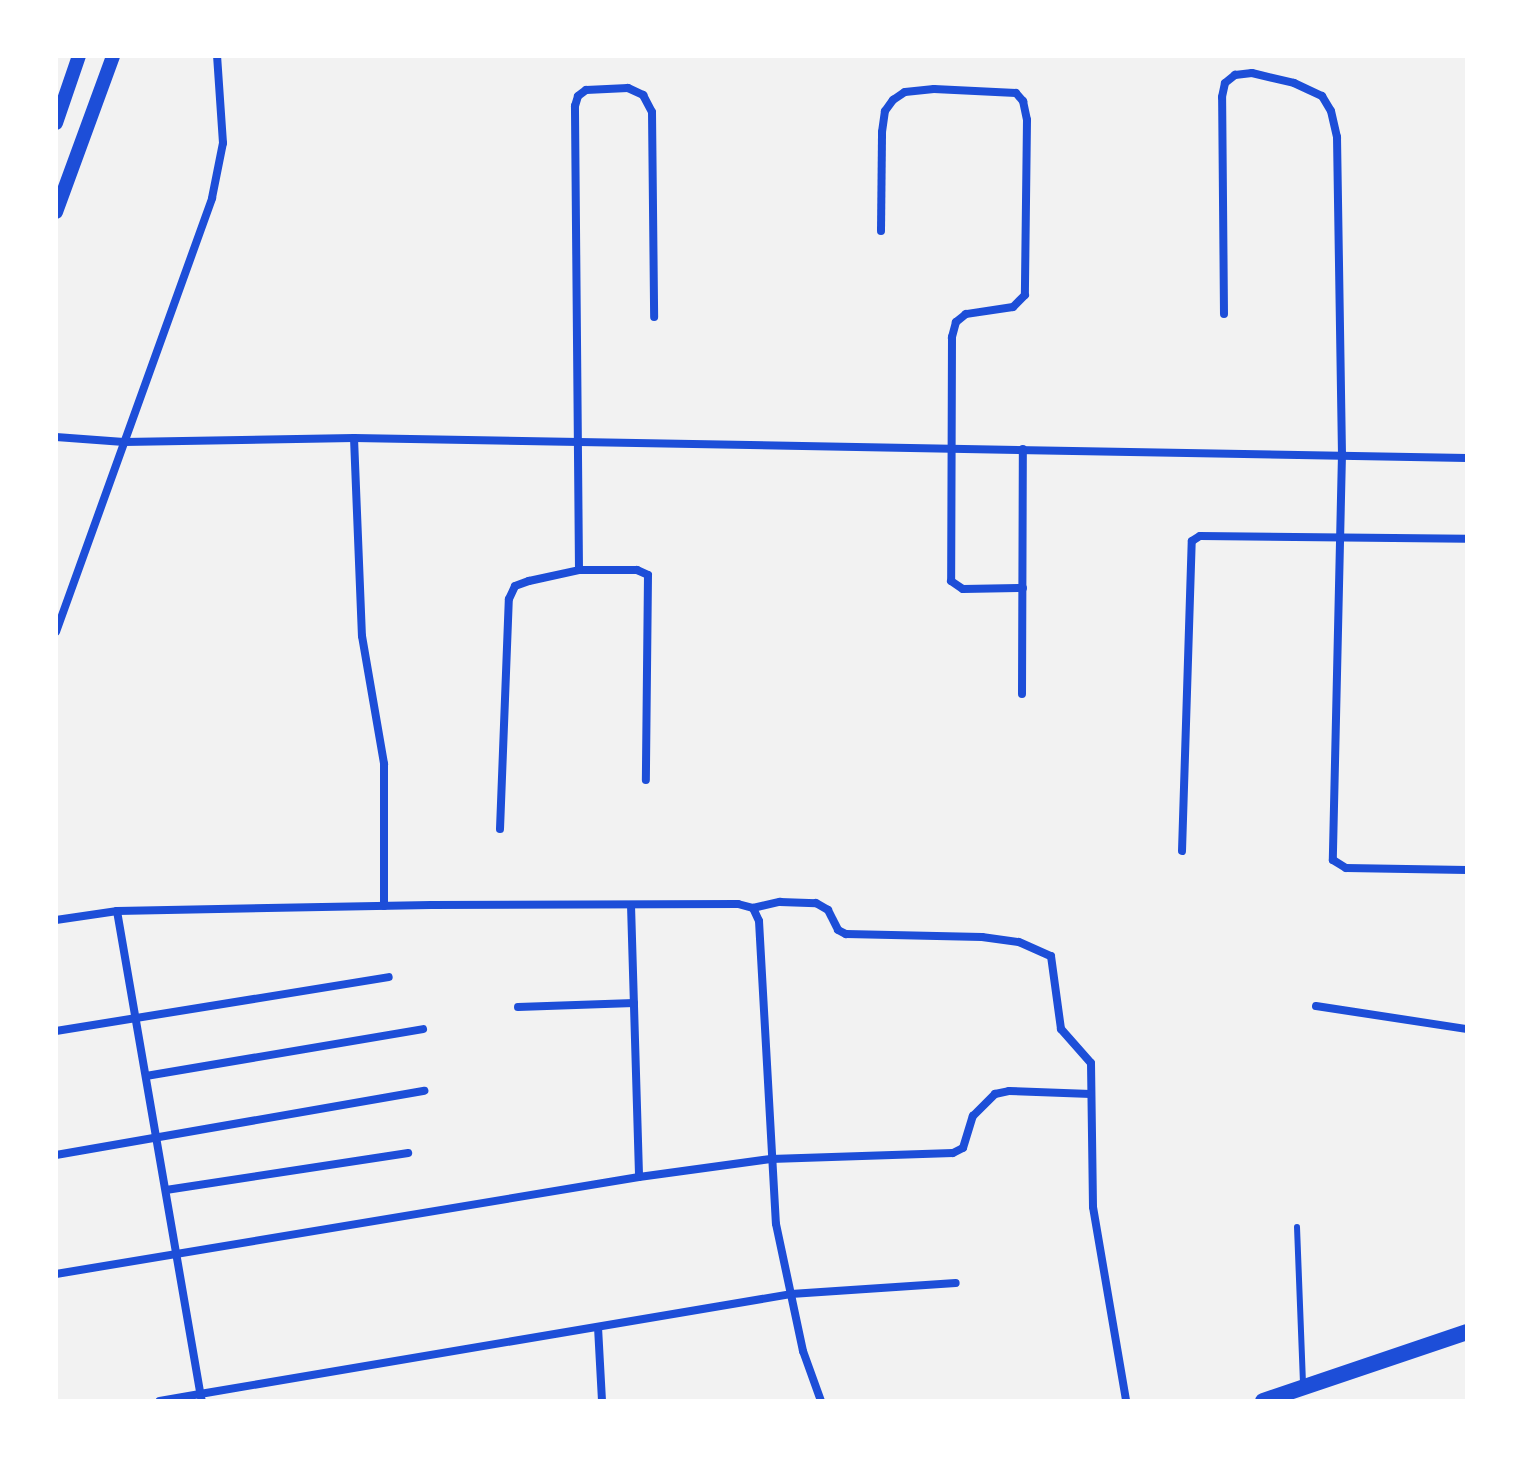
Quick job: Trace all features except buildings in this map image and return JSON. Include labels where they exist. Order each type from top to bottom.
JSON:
[{"type":"main road","points":[[1263,1401],[1467,1332]]},
{"type":"street","points":[[56,123],[79,56]]},
{"type":"street","points":[[56,212],[113,56]]},
{"type":"street","points":[[56,632],[212,198],[223,143],[217,56]]},
{"type":"street","points":[[1224,314],[1222,97],[1225,83],[1235,75],[1252,73],[1294,83],[1322,96],[1331,111],[1337,137],[1342,454],[1333,860],[1346,868],[1467,870]]},
{"type":"street","points":[[579,570],[575,106],[578,96],[586,90],[628,88],[643,95],[652,112],[654,317]]},
{"type":"street","points":[[881,231],[882,132],[885,111],[893,100],[905,92],[934,89],[1016,93],[1023,101],[1027,120],[1025,295],[1021,303],[1013,307],[966,314],[956,322],[952,337],[951,581],[963,589],[1023,588]]},
{"type":"street","points":[[56,437],[124,442],[354,438],[1467,458]]},
{"type":"street","points":[[354,438],[362,636],[384,764],[384,906]]},
{"type":"street","points":[[1022,694],[1023,449]]},
{"type":"street","points":[[1182,851],[1192,541],[1200,536],[1467,539]]},
{"type":"street","points":[[500,829],[509,599],[515,586],[579,570],[637,570],[648,575],[646,780]]},
{"type":"street","points":[[56,920],[117,911],[738,904],[753,908],[780,902],[816,903],[828,910],[838,930],[846,934],[982,937],[1042,950],[1051,956],[1054,966],[1061,1029],[1091,1063],[1093,1207],[1126,1401]]},
{"type":"street","points":[[631,905],[639,1177]]},
{"type":"street","points":[[753,908],[759,921],[776,1224],[803,1351],[821,1401]]},
{"type":"street","points":[[117,911],[201,1398]]},
{"type":"street","points":[[56,1031],[389,977]]},
{"type":"street","points":[[518,1007],[634,1003]]},
{"type":"street","points":[[1316,1006],[1467,1029]]},
{"type":"street","points":[[146,1076],[423,1029]]},
{"type":"street","points":[[56,1155],[424,1091]]},
{"type":"street","points":[[56,1274],[639,1177],[771,1159],[953,1153],[963,1148],[973,1116],[995,1094],[1009,1091],[1091,1094]]},
{"type":"street","points":[[166,1190],[408,1153]]},
{"type":"street","points":[[160,1401],[201,1398],[791,1294],[956,1283]]},
{"type":"street","points":[[598,1327],[602,1401]]},
{"type":"lane","points":[[1297,1227],[1304,1387]]}]
